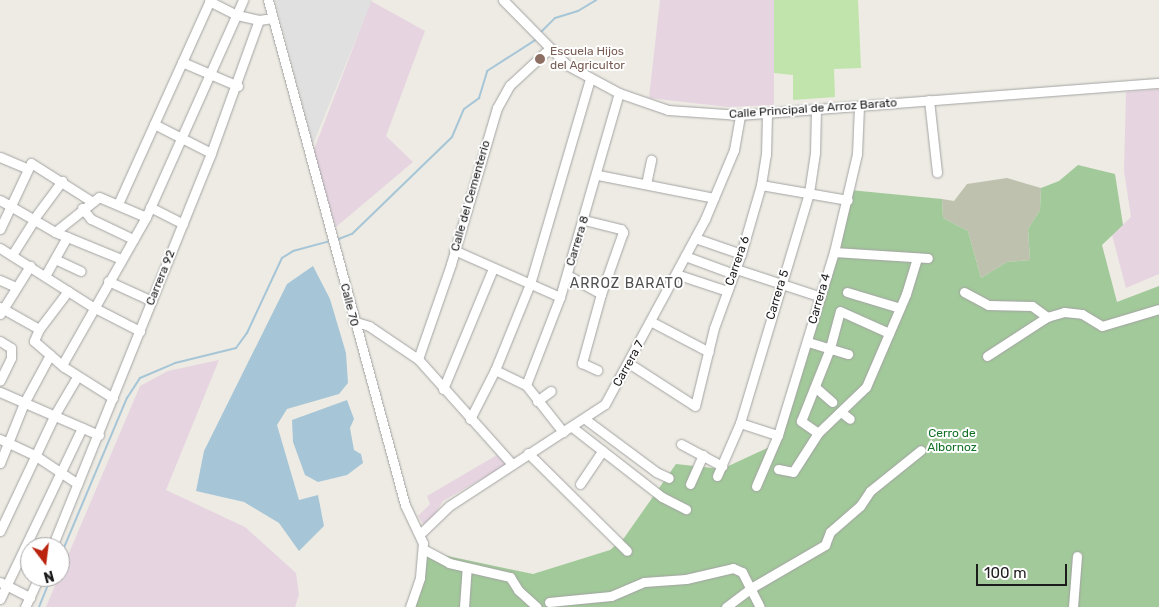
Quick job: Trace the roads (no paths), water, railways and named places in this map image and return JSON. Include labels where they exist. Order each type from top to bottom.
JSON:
[{"type":"street","points":[[62,365],[93,307],[146,217],[183,139],[243,0]]},
{"type":"street","name":"Calle 70","points":[[268,0],[332,235],[353,321],[408,513],[420,534],[423,549],[420,578],[410,607]]},
{"type":"street","name":"Calle Principal de Arroz Barato","points":[[503,0],[549,49],[590,79],[619,93],[668,110],[740,115],[1159,83]]},
{"type":"street","points":[[118,204],[210,1],[237,15],[258,20],[273,18]]},
{"type":"street","name":"Carrera 92","points":[[56,537],[99,435],[238,86],[258,20]]},
{"type":"street","name":"Calle del Cementerio","points":[[418,359],[454,250],[497,108],[510,85],[549,49]]},
{"type":"street","points":[[182,62],[210,76],[238,86]]},
{"type":"street","points":[[470,419],[495,370],[530,284],[590,79]]},
{"type":"street","name":"Carrera 8","points":[[526,385],[560,297],[598,175],[619,93]]},
{"type":"street","points":[[928,100],[937,173]]},
{"type":"street","name":"Carrera 4","points":[[756,486],[778,435],[834,252],[848,200],[857,154],[859,106]]},
{"type":"street","name":"Carrera 5","points":[[717,476],[740,423],[809,193],[815,153],[816,109]]},
{"type":"street","name":"Carrera 6","points":[[630,364],[695,406],[727,291],[741,254],[761,185],[766,155],[767,113]]},
{"type":"street","name":"Carrera 7","points":[[420,534],[449,506],[507,470],[511,463],[585,419],[606,404],[630,364],[714,198],[734,150],[740,115]]},
{"type":"street","points":[[154,124],[211,154]]},
{"type":"street","points":[[0,157],[28,169]]},
{"type":"street","points":[[646,184],[651,160]]},
{"type":"street","points":[[0,229],[31,163],[91,201]]},
{"type":"street","points":[[598,175],[714,198]]},
{"type":"street","points":[[852,180],[862,179]]},
{"type":"street","points":[[12,255],[34,220],[62,182]]},
{"type":"street","points":[[761,185],[848,200]]},
{"type":"street","points":[[54,232],[82,208],[100,196],[146,217]]},
{"type":"street","points":[[0,200],[54,232],[121,260]]},
{"type":"street","points":[[150,207],[183,224]]},
{"type":"street","points":[[82,208],[91,219],[134,239]]},
{"type":"street","points":[[584,220],[621,229],[623,232],[600,294],[582,363],[597,370]]},
{"type":"street","points":[[45,276],[57,260],[67,237]]},
{"type":"street","points":[[695,238],[741,254]]},
{"type":"street","points":[[0,248],[93,307],[140,331]]},
{"type":"street","points":[[454,250],[560,297]]},
{"type":"street","points":[[834,252],[928,258]]},
{"type":"street","points":[[686,256],[782,283],[821,297]]},
{"type":"street","points":[[778,469],[793,472],[818,433],[866,386],[900,308],[917,258]]},
{"type":"street","points":[[57,260],[81,271]]},
{"type":"street","points":[[30,266],[1,309],[39,329]]},
{"type":"street","points":[[443,389],[493,268]]},
{"type":"street","points":[[676,274],[727,291]]},
{"type":"street","points":[[567,275],[600,294]]},
{"type":"street","points":[[0,280],[16,287]]},
{"type":"street","points":[[108,281],[152,301]]},
{"type":"street","points":[[68,291],[39,329],[34,341],[77,377],[113,398]]},
{"type":"street","points":[[847,292],[900,308]]},
{"type":"street","points":[[964,292],[988,305],[1032,306],[1047,317]]},
{"type":"street","points":[[987,356],[1047,317],[1073,312],[1102,326],[1159,309]]},
{"type":"street","points":[[818,433],[800,421],[830,348],[840,311],[889,333]]},
{"type":"street","points":[[353,321],[369,326],[418,359],[511,463]]},
{"type":"street","points":[[652,322],[709,352]]},
{"type":"street","points":[[0,341],[11,348],[11,358],[0,381]]},
{"type":"street","points":[[808,342],[848,354]]},
{"type":"street","points":[[0,463],[10,443],[24,403],[50,355]]},
{"type":"street","points":[[495,370],[526,385],[563,432]]},
{"type":"street","points":[[0,530],[54,416],[77,377]]},
{"type":"street","points":[[815,387],[832,402]]},
{"type":"street","points":[[537,401],[551,390]]},
{"type":"street","points":[[0,392],[99,435]]},
{"type":"street","points":[[841,412],[850,419]]},
{"type":"street","points":[[585,419],[656,472],[669,478]]},
{"type":"street","points":[[740,423],[778,435]]},
{"type":"street","points":[[572,427],[662,497],[686,509]]},
{"type":"street","points":[[0,599],[3,584],[82,428]]},
{"type":"street","points":[[0,439],[36,456],[78,484]]},
{"type":"street","points":[[681,444],[722,466]]},
{"type":"street","points":[[726,607],[751,588],[825,545],[835,527],[860,506],[875,486],[920,450]]},
{"type":"street","points":[[580,484],[602,451]]},
{"type":"street","points":[[528,453],[627,551]]},
{"type":"street","points":[[690,484],[703,455]]},
{"type":"street","points":[[423,549],[467,568],[510,577],[518,590],[537,607]]},
{"type":"street","points":[[1073,607],[1077,556]]},
{"type":"street","points":[[464,607],[467,568]]},
{"type":"street","points":[[549,602],[611,596],[644,582],[686,579],[732,568],[742,572],[760,607]]},
{"type":"street","points":[[3,584],[30,597]]},
{"type":"street","points":[[25,607],[34,587]]},
{"type":"water","points":[[313,266],[330,299],[346,353],[348,383],[339,394],[287,409],[277,425],[299,500],[318,495],[324,526],[299,551],[279,523],[244,502],[196,491],[204,451],[287,284]]},
{"type":"water","points":[[347,400],[354,419],[350,428],[354,450],[361,454],[363,463],[347,475],[318,482],[305,475],[293,442],[292,420]]},
{"type":"waterway","points":[[540,33],[555,18],[578,11],[596,0]]},
{"type":"waterway","points":[[336,240],[352,234],[452,137],[464,109],[479,98],[487,71],[537,39]]},
{"type":"waterway","points":[[68,537],[127,398],[140,378],[175,363],[236,348],[247,333],[282,258],[293,251],[331,241]]},
{"type":"waterway","points":[[39,607],[47,587]]},
{"type":"place","name":"Escuela Hijos del Agricultor","points":[[540,59]]},
{"type":"district","name":"ARROZ BARATO","points":[[627,284]]},
{"type":"park label","name":"Cerro de Albornoz","points":[[952,441]]}]
